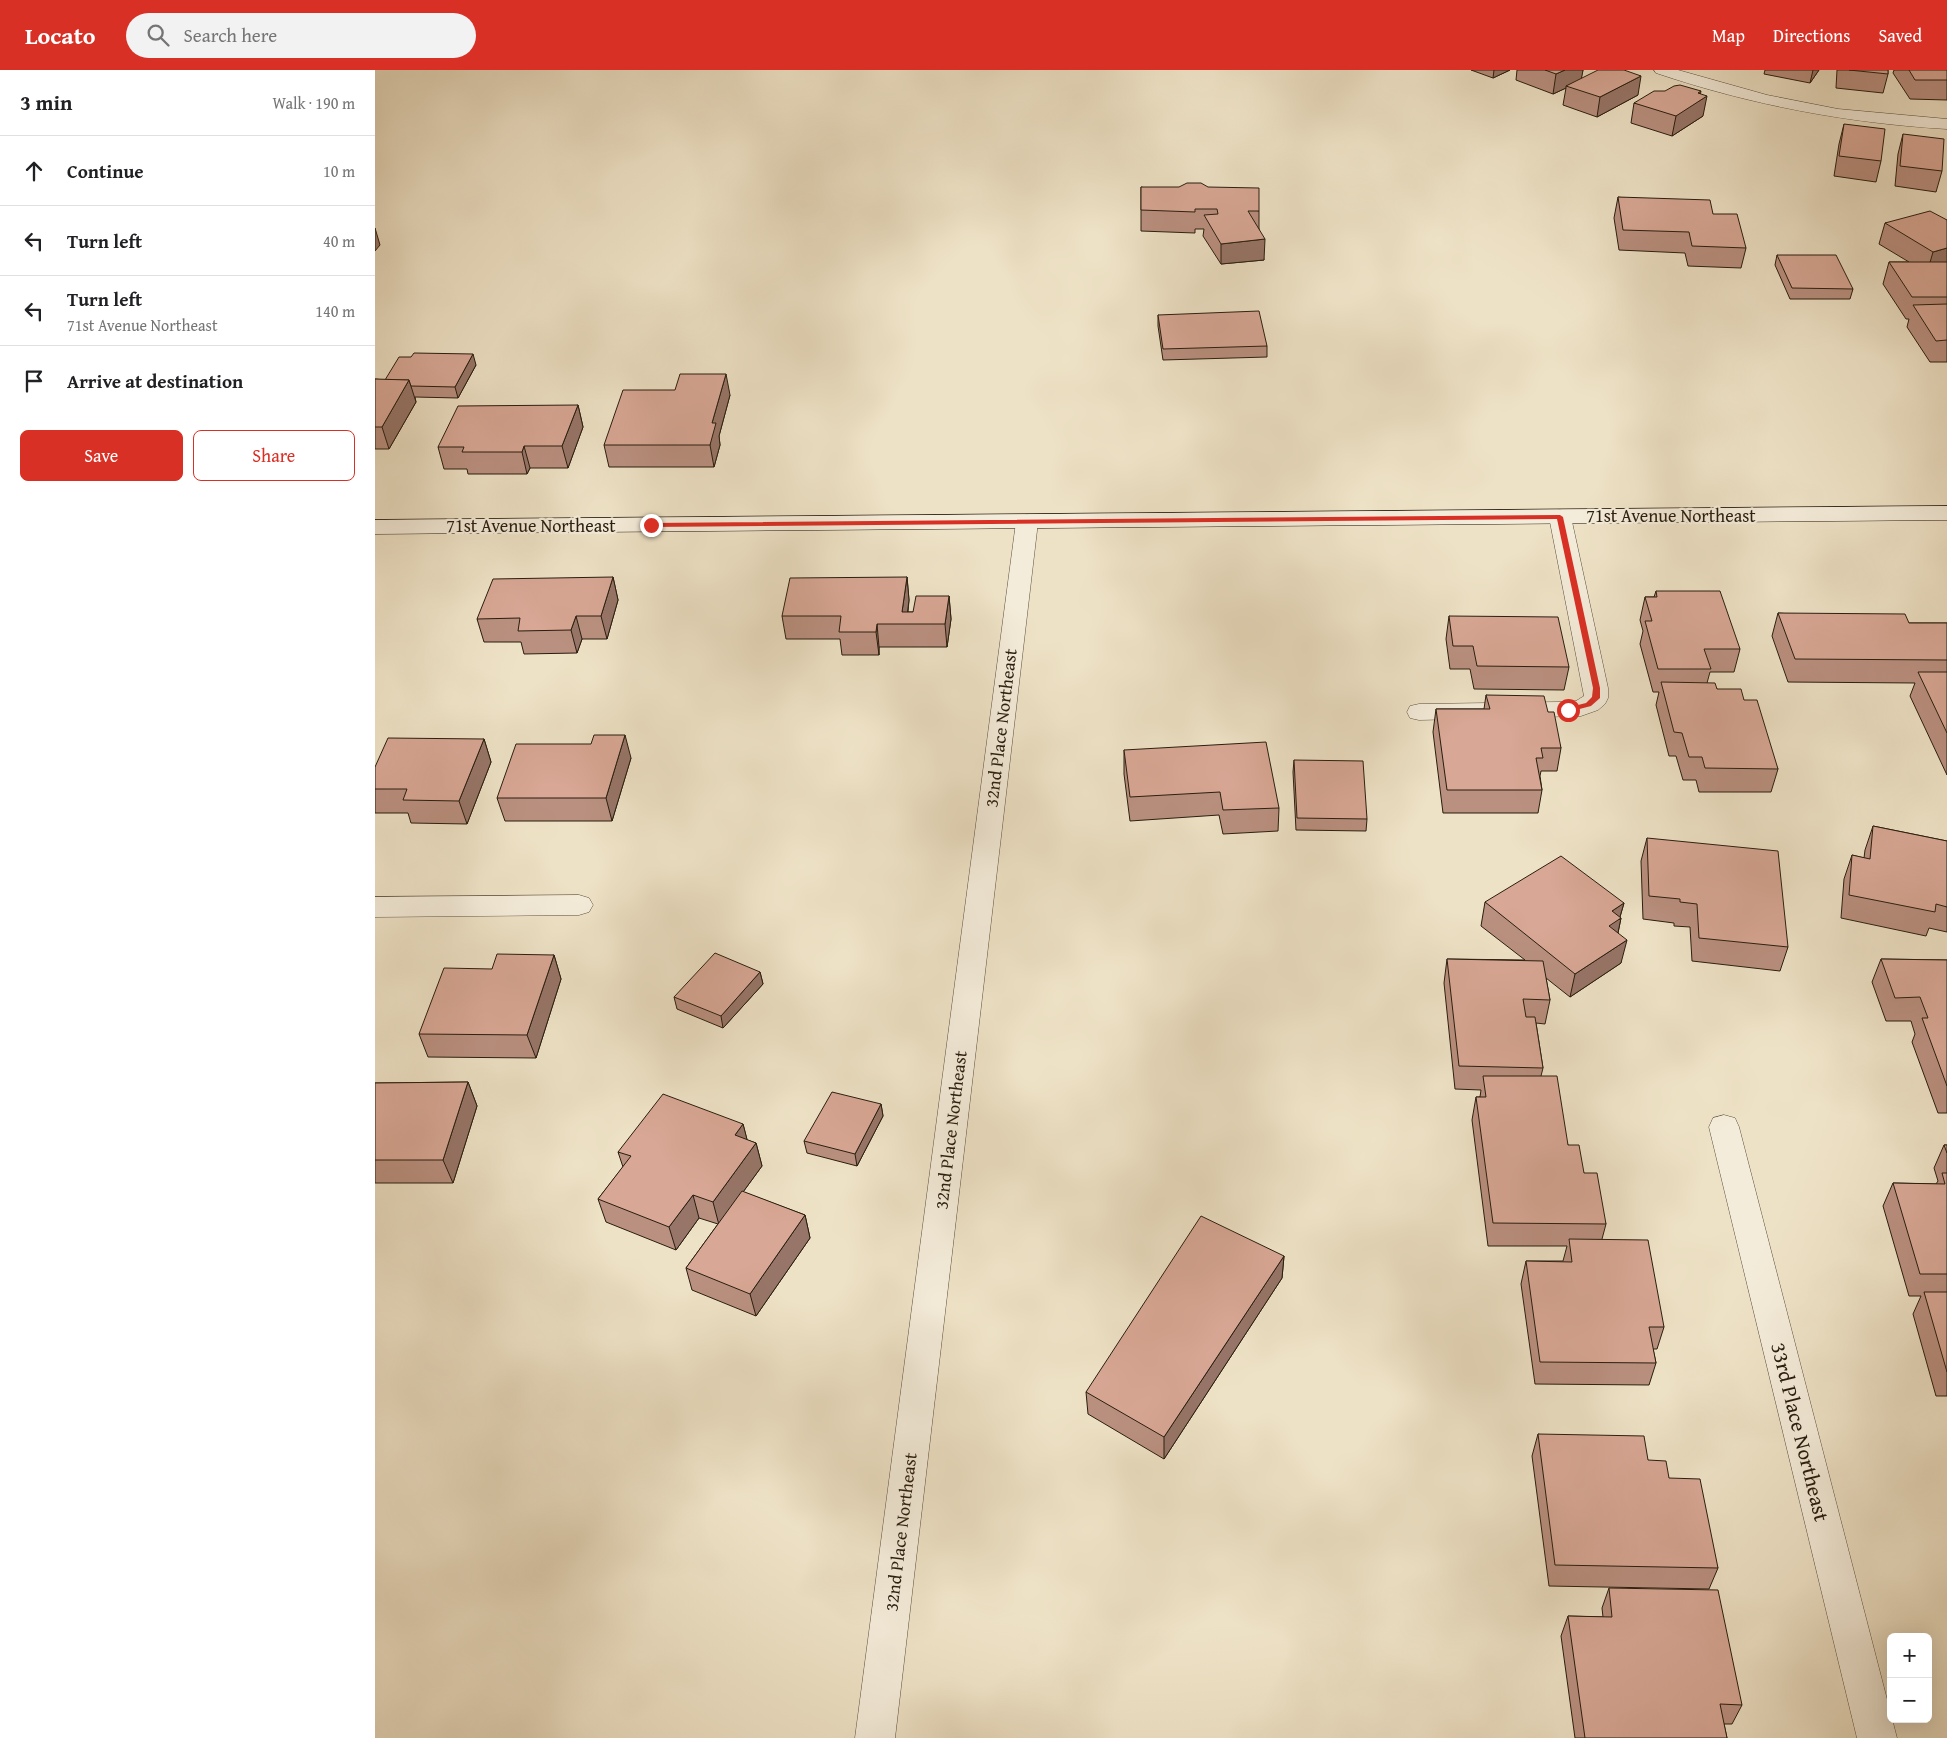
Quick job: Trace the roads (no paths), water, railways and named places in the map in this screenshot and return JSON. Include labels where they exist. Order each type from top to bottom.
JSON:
[{"type":"street","points":[[1662,70],[1767,101],[1845,115],[1905,122],[1947,124]]},
{"type":"street","name":"71st Avenue Northeast","points":[[375,527],[1947,513]]},
{"type":"street","points":[[1419,712],[1557,710],[1581,708],[1596,698],[1596,688],[1560,517]]},
{"type":"street","name":"32nd Place Northeast","points":[[875,1738],[1027,522]]},
{"type":"street","points":[[375,907],[579,905]]},
{"type":"street","name":"33rd Place Northeast","points":[[1724,1127],[1877,1738]]}]
